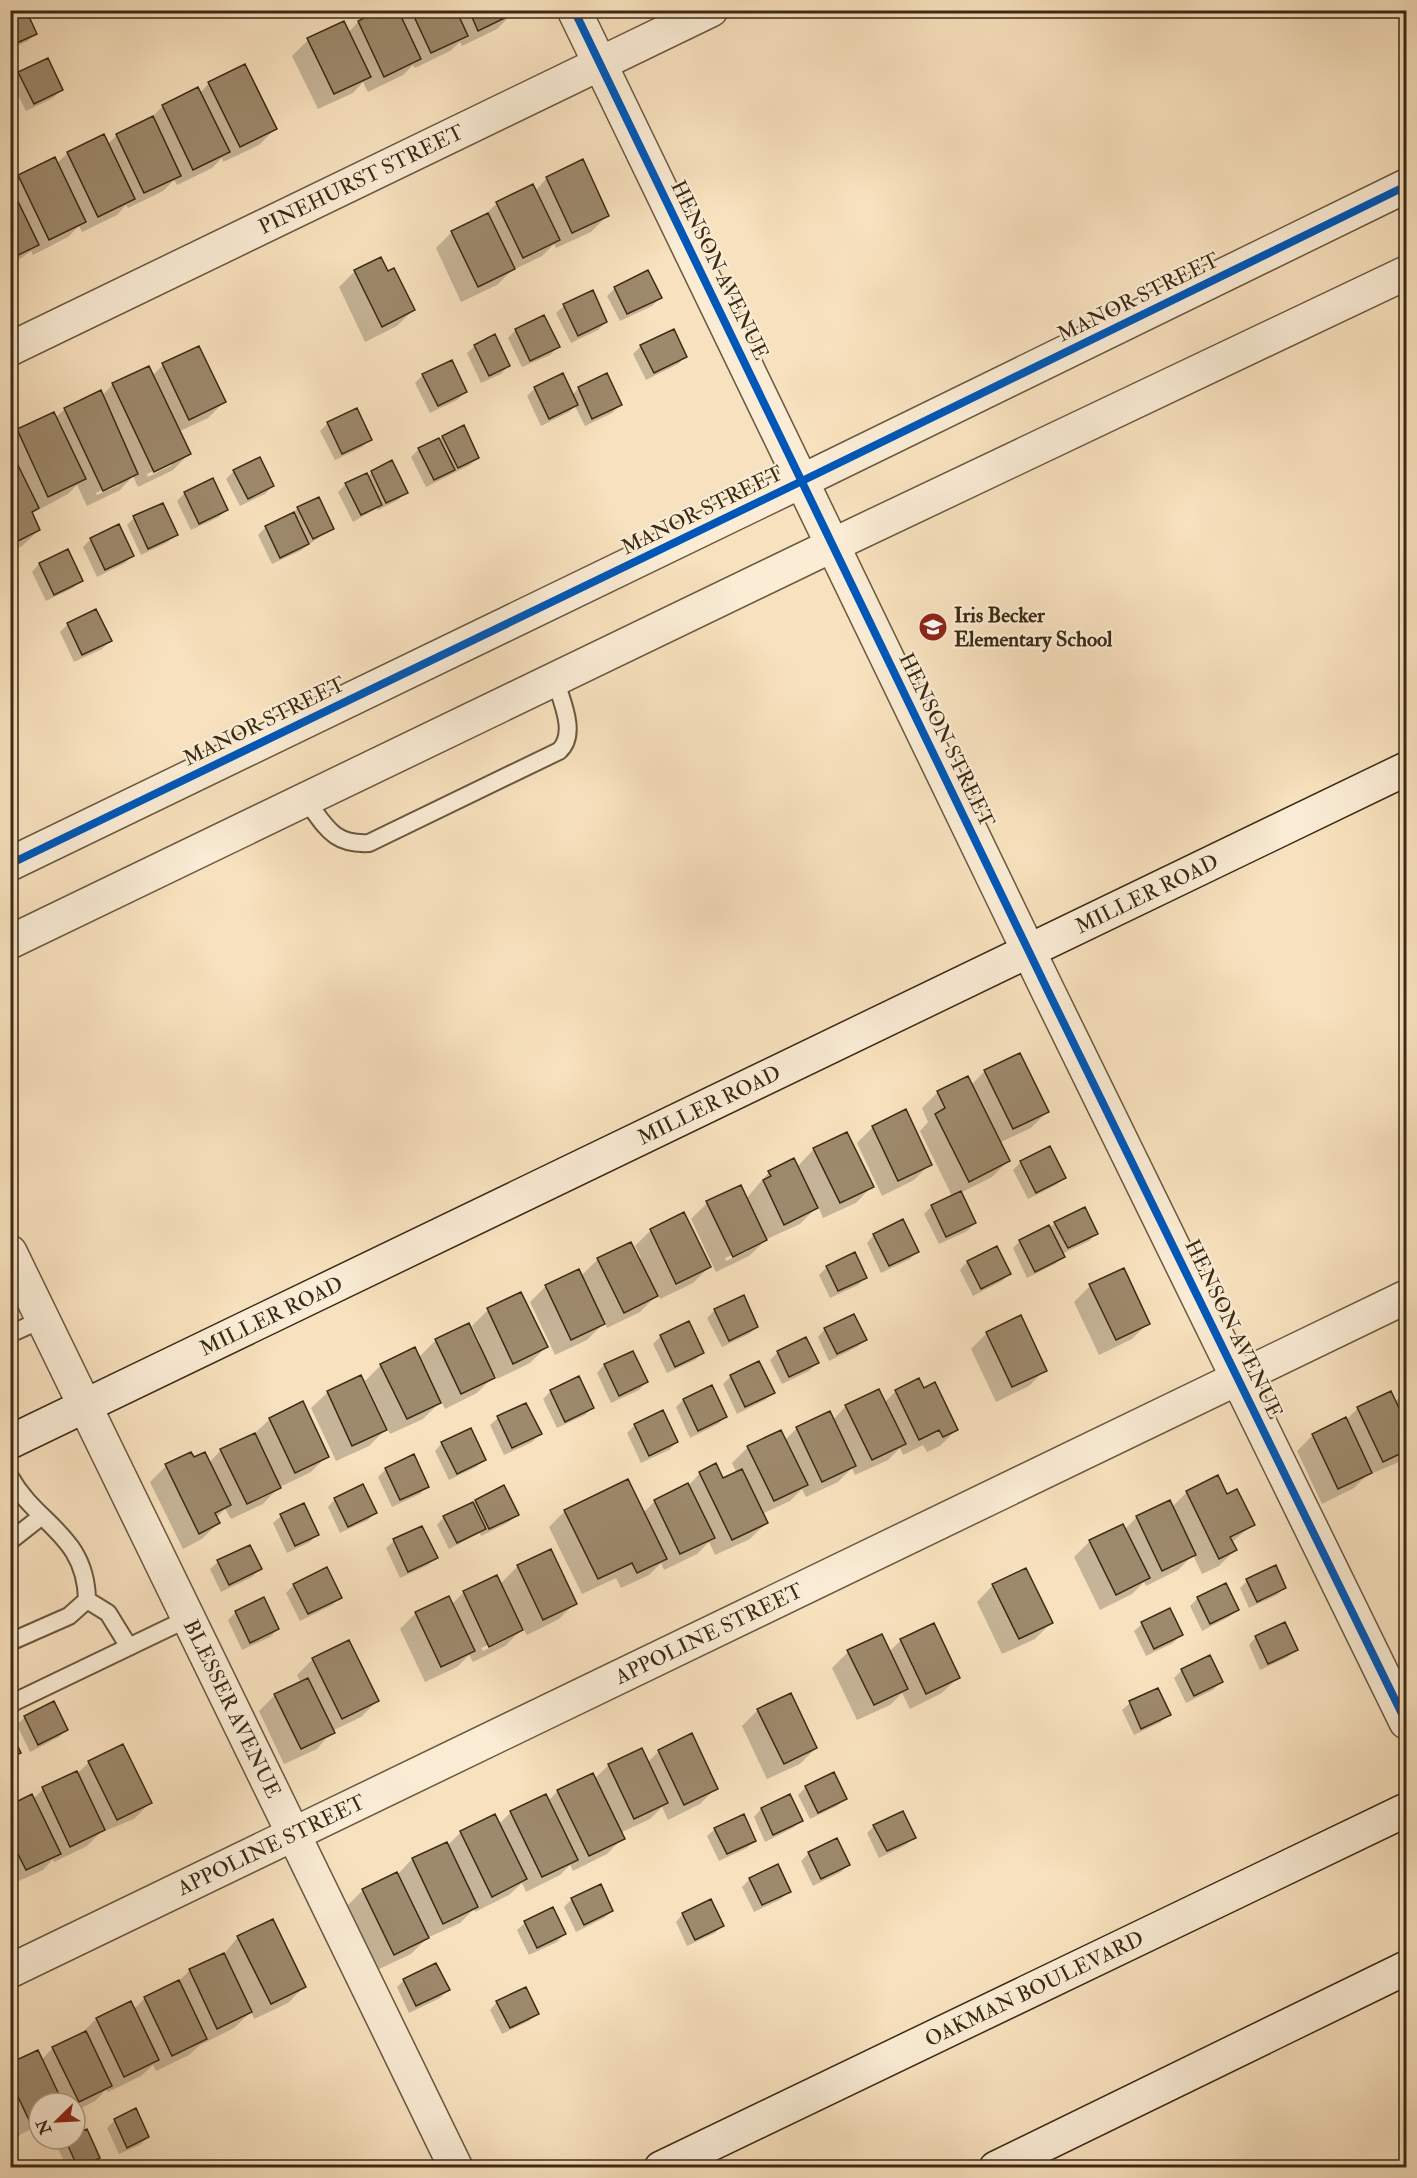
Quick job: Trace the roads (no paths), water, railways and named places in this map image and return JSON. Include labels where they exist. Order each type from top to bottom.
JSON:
[{"type":"street","name":"HENSON AVENUE","points":[[574,10],[833,545]]},
{"type":"street","name":"PINEHURST STREET","points":[[10,349],[711,10]]},
{"type":"street","name":"MANOR STREET","points":[[10,864],[1407,186]]},
{"type":"street","points":[[10,942],[833,545],[1407,273]]},
{"type":"street","name":"HENSON STREET","points":[[833,545],[1030,951]]},
{"type":"street","name":"MILLER ROAD","points":[[10,1442],[1407,769]]},
{"type":"street","name":"HENSON AVENUE","points":[[1030,951],[1407,1722]]},
{"type":"street","name":"BLESSER AVENUE","points":[[10,1252],[456,2168]]},
{"type":"street","name":"APPOLINE STREET","points":[[10,1971],[1407,1297]]},
{"type":"street","name":"OAKMAN BOULEVARD","points":[[661,2168],[1407,1810]]},
{"type":"street","points":[[996,2168],[1407,1968]]},
{"type":"lane","points":[[305,799],[334,837],[350,844],[369,843],[558,751],[566,745],[568,730],[555,679]]},
{"type":"lane","points":[[10,1334],[43,1319]]},
{"type":"lane","points":[[10,1477],[17,1489],[70,1544],[86,1580],[87,1600]]},
{"type":"lane","points":[[10,1541],[42,1516]]},
{"type":"lane","points":[[87,1600],[108,1613],[129,1647]]},
{"type":"lane","points":[[10,1642],[69,1616],[87,1600]]},
{"type":"lane","points":[[10,1704],[189,1618]]},
{"type":"place","name":"Iris Becker Elementary School","points":[[933,627]]}]
